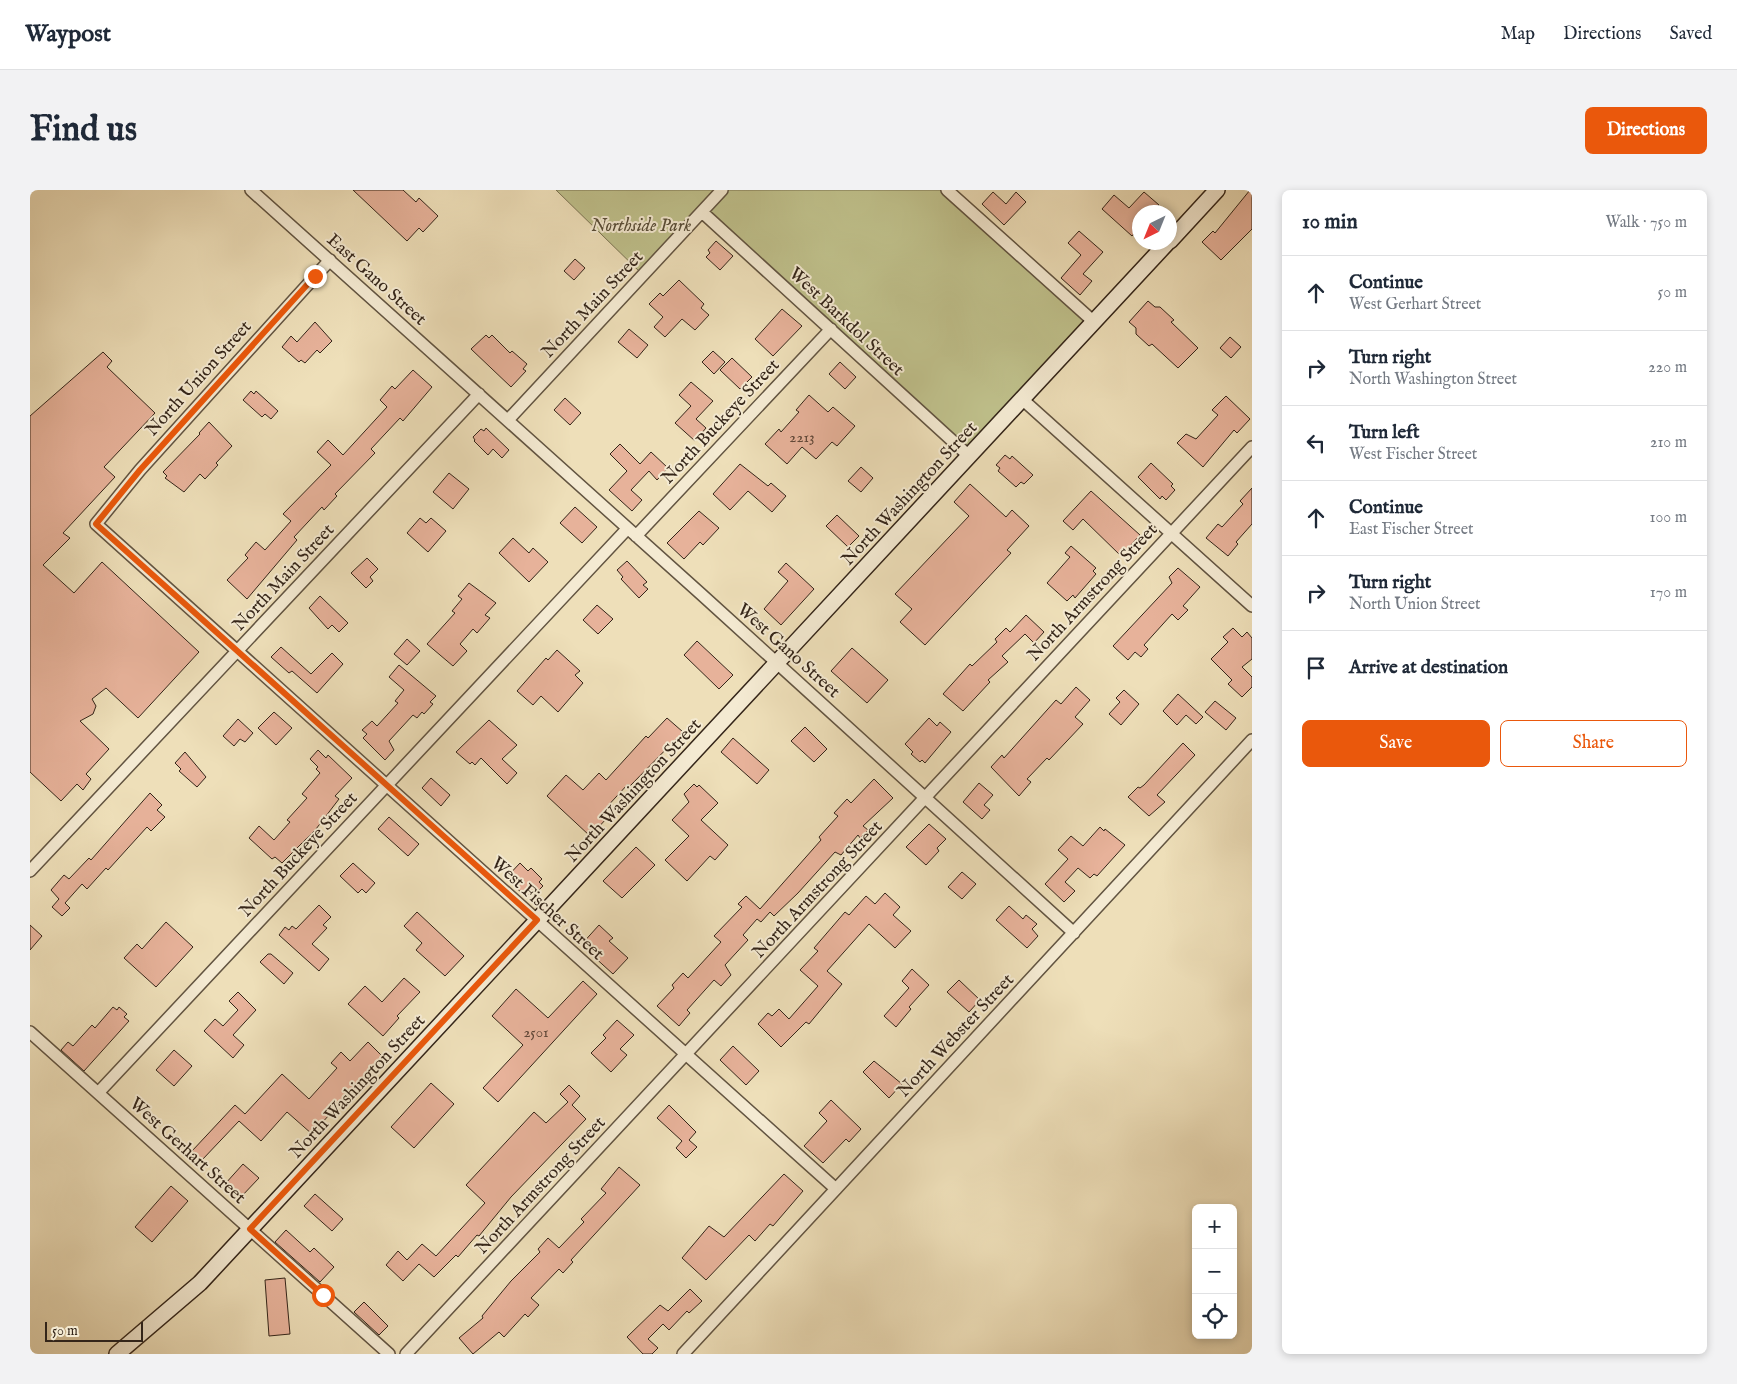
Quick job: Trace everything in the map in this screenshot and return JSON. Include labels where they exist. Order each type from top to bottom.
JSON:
[{"type":"main road","name":"North Washington Street","points":[[1177,233],[1217,190]]},
{"type":"main road","name":"North Washington Street","points":[[117,1354],[200,1283],[1162,250]]},
{"type":"street","name":"East Gano Street","points":[[251,190],[479,394]]},
{"type":"street","name":"North Main Street","points":[[508,420],[722,190]]},
{"type":"street","points":[[947,190],[961,194],[1094,322]]},
{"type":"street","name":"West Barkdol Street","points":[[702,212],[969,456]]},
{"type":"street","name":"North Union Street","points":[[96,524],[140,470],[330,260]]},
{"type":"street","name":"North Buckeye Street","points":[[98,1093],[386,785],[831,329]]},
{"type":"street","name":"North Main Street","points":[[30,871],[479,394]]},
{"type":"street","name":"West Gano Street","points":[[479,394],[1074,933]]},
{"type":"street","points":[[1022,399],[1252,606]]},
{"type":"street","name":"North Armstrong Street","points":[[406,1354],[687,1055],[1252,447]]},
{"type":"street","name":"West Fischer Street","points":[[96,524],[836,1190]]},
{"type":"street","name":"North Webster Street","points":[[683,1354],[1252,740]]},
{"type":"street","name":"West Gerhart Street","points":[[30,1032],[389,1354]]},
{"type":"green space","name":"Northside Park","points":[[556,190],[946,190],[1094,322],[969,456],[702,212],[643,275]]},
{"type":"building","points":[[353,190],[403,190],[416,202],[419,198],[438,216],[423,232],[419,228],[407,241]]},
{"type":"building","points":[[1250,190],[1252,190],[1252,229],[1221,260],[1202,242],[1213,231],[1215,233]]},
{"type":"building","points":[[993,192],[1006,204],[1016,192],[1026,202],[1004,225],[982,204]]},
{"type":"building","points":[[1144,192],[1159,205],[1132,205],[1132,236],[1102,209],[1114,195],[1129,208]]},
{"type":"building","points":[[1079,231],[1103,252],[1083,274],[1092,281],[1080,295],[1061,278],[1081,255],[1068,243]]},
{"type":"building","points":[[716,241],[733,256],[720,270],[706,257],[710,253],[708,250]]},
{"type":"building","points":[[575,259],[585,268],[574,280],[564,271]]},
{"type":"building","points":[[679,280],[704,304],[701,308],[709,315],[695,330],[682,319],[665,337],[654,327],[663,317],[649,304],[660,293],[663,296]]},
{"type":"building","points":[[1148,301],[1155,307],[1160,307],[1174,320],[1171,322],[1198,348],[1178,368],[1152,344],[1149,346],[1136,334],[1136,328],[1129,322]]},
{"type":"building","points":[[782,309],[802,326],[773,356],[755,339]]},
{"type":"building","points":[[315,322],[332,341],[320,353],[317,350],[305,363],[301,360],[299,362],[282,347],[291,336],[297,342]]},
{"type":"building","points":[[629,329],[648,345],[637,358],[618,342]]},
{"type":"building","points":[[486,335],[489,338],[492,335],[510,353],[512,351],[527,364],[523,369],[526,371],[511,387],[471,349]]},
{"type":"building","points":[[1230,337],[1241,347],[1231,358],[1220,348]]},
{"type":"building","points":[[713,351],[725,362],[714,374],[702,362]]},
{"type":"building","points":[[103,352],[112,361],[107,367],[155,413],[104,467],[115,477],[63,533],[70,538],[43,565],[74,593],[102,562],[199,652],[138,718],[106,688],[92,699],[96,706],[93,714],[80,721],[109,749],[86,774],[91,779],[83,790],[77,784],[61,801],[30,772],[30,416]]},
{"type":"building","points":[[732,358],[752,377],[740,389],[720,370]]},
{"type":"building","points":[[840,362],[856,377],[845,389],[829,374]]},
{"type":"building","points":[[413,370],[432,387],[403,421],[400,418],[371,449],[375,453],[335,494],[337,496],[324,510],[322,507],[294,537],[297,540],[247,599],[227,580],[248,558],[245,555],[256,542],[265,550],[291,521],[283,514],[331,465],[317,452],[328,440],[343,455],[387,407],[380,400],[392,386],[395,389]]},
{"type":"building","points":[[691,382],[713,401],[696,419],[706,428],[695,441],[675,423],[691,406],[679,395]]},
{"type":"building","points":[[251,391],[254,394],[256,391],[278,411],[271,419],[265,414],[262,417],[243,400]]},
{"type":"building","points":[[809,395],[828,412],[833,407],[855,426],[837,446],[832,442],[816,459],[802,447],[787,464],[765,444],[779,429],[781,432],[799,412],[796,410]]},
{"type":"building","points":[[1226,396],[1250,419],[1237,433],[1234,430],[1203,467],[1177,443],[1186,434],[1196,439],[1218,415],[1212,410]]},
{"type":"building","points":[[565,398],[581,413],[570,425],[554,410]]},
{"type":"building","points":[[209,422],[232,446],[216,463],[218,465],[205,479],[200,474],[184,492],[165,478],[167,476],[163,472],[200,434]]},
{"type":"building","points":[[486,428],[509,450],[502,458],[493,449],[488,455],[474,441],[473,437],[481,429],[484,431]]},
{"type":"building","points":[[620,444],[640,464],[651,452],[668,468],[657,480],[649,471],[631,490],[642,500],[632,511],[609,490],[627,471],[610,454]]},
{"type":"building","points":[[1005,455],[1010,459],[1012,456],[1033,475],[1024,484],[1021,482],[1016,487],[998,471],[1000,468],[996,465]]},
{"type":"building","points":[[1151,463],[1173,484],[1171,486],[1175,490],[1166,500],[1162,496],[1160,499],[1138,477]]},
{"type":"building","points":[[740,464],[768,486],[771,483],[786,496],[772,512],[748,491],[730,510],[713,494]]},
{"type":"building","points":[[861,467],[873,478],[861,492],[848,481]]},
{"type":"building","points":[[449,473],[469,489],[453,509],[433,492]]},
{"type":"building","points":[[970,484],[1006,517],[1012,510],[1029,526],[1007,550],[1011,553],[925,645],[900,622],[912,609],[895,594],[969,516],[954,502]]},
{"type":"building","points":[[1252,488],[1252,524],[1236,542],[1238,544],[1228,556],[1206,538],[1218,524],[1222,527],[1243,504],[1240,501]]},
{"type":"building","points":[[1091,491],[1140,535],[1121,556],[1083,519],[1073,530],[1063,521]]},
{"type":"building","points":[[575,507],[597,527],[582,543],[560,523]]},
{"type":"building","points":[[699,511],[719,528],[703,545],[700,542],[684,559],[667,543]]},
{"type":"building","points":[[837,515],[859,536],[848,547],[826,526]]},
{"type":"building","points":[[420,518],[426,523],[431,518],[446,531],[428,552],[407,533]]},
{"type":"building","points":[[513,538],[529,553],[533,548],[548,562],[529,582],[499,553]]},
{"type":"building","points":[[1071,546],[1096,568],[1093,571],[1096,574],[1075,598],[1073,595],[1067,601],[1047,583],[1070,557],[1065,553]]},
{"type":"building","points":[[367,558],[378,569],[370,577],[373,581],[366,588],[351,573]]},
{"type":"building","points":[[627,561],[647,582],[643,585],[648,589],[639,598],[621,579],[623,577],[617,570]]},
{"type":"building","points":[[786,563],[814,589],[781,625],[764,609],[788,581],[778,572]]},
{"type":"building","points":[[1178,568],[1200,587],[1183,606],[1188,610],[1178,620],[1172,614],[1144,645],[1148,649],[1141,657],[1135,652],[1128,660],[1113,646],[1172,583],[1169,577]]},
{"type":"building","points":[[469,583],[496,603],[485,615],[490,618],[477,633],[473,629],[460,644],[467,651],[453,666],[427,644],[455,613],[452,611],[462,599],[458,596]]},
{"type":"building","points":[[320,596],[348,623],[339,632],[332,625],[328,629],[309,608]]},
{"type":"building","points":[[597,605],[613,619],[598,634],[583,620]]},
{"type":"building","points":[[1026,615],[1044,632],[1034,643],[1025,634],[1002,656],[1008,662],[988,680],[990,682],[963,711],[943,694],[970,664],[972,666],[997,642],[995,639],[1006,628],[1010,632]]},
{"type":"building","points":[[1233,628],[1242,637],[1247,632],[1252,638],[1252,659],[1242,667],[1252,677],[1252,687],[1242,697],[1228,684],[1232,680],[1211,659],[1228,642],[1223,637]]},
{"type":"building","points":[[407,639],[420,651],[407,665],[394,654]]},
{"type":"building","points":[[697,641],[733,675],[719,689],[684,655]]},
{"type":"building","points":[[281,647],[311,674],[332,653],[343,664],[317,693],[292,671],[289,673],[271,657]]},
{"type":"building","points":[[852,648],[888,680],[867,703],[831,671]]},
{"type":"building","points":[[557,650],[580,671],[575,675],[583,683],[558,712],[541,696],[533,705],[517,691],[546,658],[548,660]]},
{"type":"building","points":[[399,665],[436,696],[430,702],[433,704],[424,714],[422,712],[417,718],[413,715],[389,741],[394,750],[385,760],[363,738],[367,734],[362,730],[372,721],[377,726],[398,703],[395,701],[404,690],[389,677]]},
{"type":"building","points":[[1076,687],[1090,700],[1075,717],[1083,724],[1049,760],[1047,758],[1027,779],[1031,782],[1019,796],[991,767],[1002,755],[1004,758],[1056,700],[1061,704]]},
{"type":"building","points":[[1124,690],[1139,704],[1121,725],[1109,714],[1120,702],[1116,698]]},
{"type":"building","points":[[1178,694],[1203,717],[1196,724],[1186,715],[1177,725],[1163,711]]},
{"type":"building","points":[[1215,701],[1236,718],[1226,730],[1205,712]]},
{"type":"building","points":[[274,712],[292,728],[276,745],[258,728]]},
{"type":"building","points":[[667,718],[683,732],[630,786],[628,784],[604,810],[610,815],[590,836],[547,796],[566,775],[583,790],[599,773],[606,780],[646,736],[648,738]]},
{"type":"building","points":[[929,718],[937,726],[940,722],[951,732],[925,763],[922,760],[920,762],[911,754],[913,752],[905,744]]},
{"type":"building","points":[[238,719],[253,733],[245,742],[240,739],[234,746],[223,736]]},
{"type":"building","points":[[489,720],[517,745],[502,759],[517,773],[507,784],[481,758],[475,765],[472,762],[470,764],[456,752]]},
{"type":"building","points":[[805,727],[827,749],[814,762],[791,741]]},
{"type":"building","points":[[733,738],[769,770],[757,784],[721,752]]},
{"type":"building","points":[[1183,743],[1195,755],[1157,795],[1165,802],[1149,816],[1128,797],[1138,787],[1140,788],[1144,785]]},
{"type":"building","points":[[318,750],[326,758],[328,755],[352,778],[335,796],[339,799],[316,829],[282,863],[275,857],[272,859],[249,838],[259,826],[274,840],[290,822],[287,820],[307,798],[302,794],[320,773],[316,769],[318,767],[310,759]]},
{"type":"building","points":[[185,752],[206,777],[197,787],[179,771],[181,769],[175,763]]},
{"type":"building","points":[[431,778],[450,795],[441,806],[422,788]]},
{"type":"building","points":[[874,779],[893,798],[863,826],[868,830],[860,838],[858,835],[841,855],[835,852],[798,893],[774,916],[770,912],[761,922],[757,919],[743,935],[748,940],[725,965],[731,975],[721,986],[714,980],[687,1010],[690,1013],[679,1026],[657,1006],[674,988],[672,985],[683,973],[688,978],[721,942],[714,936],[742,907],[738,904],[746,896],[760,909],[821,840],[819,837],[838,816],[834,813],[847,799],[851,803]]},
{"type":"building","points":[[979,783],[993,795],[984,805],[990,810],[982,819],[963,802]]},
{"type":"building","points":[[694,784],[697,787],[699,785],[718,803],[701,820],[728,845],[715,860],[710,856],[687,881],[665,860],[689,836],[672,820],[689,802],[684,794]]},
{"type":"building","points":[[150,793],[162,805],[157,810],[165,817],[151,831],[147,827],[108,870],[106,868],[87,889],[82,884],[65,903],[70,908],[62,916],[52,907],[59,899],[51,890],[64,875],[69,879],[89,858],[91,860]]},
{"type":"building","points":[[389,817],[419,844],[408,856],[378,829]]},
{"type":"building","points":[[929,824],[946,839],[937,848],[939,851],[926,865],[906,847]]},
{"type":"building","points":[[1100,827],[1125,845],[1097,876],[1094,874],[1090,878],[1078,868],[1065,882],[1075,891],[1064,902],[1045,884],[1068,859],[1058,850],[1071,836],[1083,846]]},
{"type":"building","points":[[636,847],[655,865],[622,898],[603,881]]},
{"type":"building","points":[[353,863],[375,883],[366,893],[362,889],[358,893],[340,876]]},
{"type":"building","points":[[520,863],[528,871],[531,868],[542,879],[539,882],[543,886],[535,894],[532,891],[526,897],[506,878]]},
{"type":"building","points":[[962,872],[976,884],[962,899],[948,887]]},
{"type":"building","points":[[885,893],[900,907],[893,915],[911,931],[895,948],[869,924],[827,971],[842,984],[809,1024],[806,1022],[781,1047],[758,1024],[768,1013],[772,1016],[779,1009],[789,1019],[818,986],[800,970],[818,951],[814,948],[845,912],[849,915],[866,896],[875,904]]},
{"type":"building","points":[[319,905],[331,917],[323,925],[327,928],[312,944],[329,959],[319,971],[279,935],[285,927],[289,930],[292,926],[296,929]]},
{"type":"building","points":[[1009,906],[1023,919],[1026,915],[1037,924],[1032,929],[1038,936],[1027,948],[996,920]]},
{"type":"building","points":[[417,912],[464,956],[445,976],[416,950],[422,943],[404,926]]},
{"type":"building","points":[[166,922],[193,947],[156,987],[124,958],[137,944],[142,949]]},
{"type":"building","points":[[30,925],[42,936],[30,950]]},
{"type":"building","points":[[599,925],[613,938],[609,941],[628,958],[613,974],[581,945]]},
{"type":"building","points":[[268,954],[271,954],[293,973],[284,984],[260,962]]},
{"type":"building","points":[[912,969],[929,985],[909,1007],[911,1009],[896,1027],[884,1016],[909,988],[902,981]]},
{"type":"building","points":[[404,978],[420,992],[397,1016],[399,1018],[383,1036],[348,1004],[365,986],[382,1002]]},
{"type":"building","points":[[959,980],[980,1000],[969,1012],[947,992]]},
{"type":"building","points":[[583,981],[597,994],[498,1102],[483,1088],[523,1045],[492,1016],[516,989],[548,1018]]},
{"type":"building","points":[[238,992],[256,1010],[233,1035],[244,1045],[233,1058],[204,1031],[215,1019],[223,1026],[238,1010],[229,1001]]},
{"type":"building","points":[[113,1007],[117,1010],[119,1007],[127,1014],[124,1017],[129,1021],[84,1071],[61,1050],[68,1042],[73,1046],[92,1025],[95,1028]]},
{"type":"building","points":[[617,1020],[634,1035],[620,1049],[627,1055],[611,1072],[591,1053],[606,1038],[603,1035]]},
{"type":"building","points":[[368,1042],[382,1056],[312,1134],[287,1112],[261,1141],[239,1121],[202,1160],[192,1151],[235,1105],[245,1114],[282,1074],[309,1099],[337,1068],[331,1063],[341,1052],[350,1061]]},
{"type":"building","points":[[733,1046],[759,1071],[746,1085],[720,1060]]},
{"type":"building","points":[[174,1050],[192,1066],[174,1086],[156,1070]]},
{"type":"building","points":[[874,1061],[902,1084],[889,1098],[863,1072]]},
{"type":"building","points":[[431,1083],[454,1104],[414,1148],[391,1127]]},
{"type":"building","points":[[569,1085],[580,1096],[572,1105],[586,1119],[511,1197],[479,1236],[477,1235],[458,1257],[456,1255],[434,1277],[419,1264],[403,1281],[386,1265],[398,1251],[407,1260],[422,1244],[436,1256],[485,1203],[466,1185],[534,1112],[546,1123],[568,1102],[560,1094]]},
{"type":"building","points":[[831,1100],[861,1129],[849,1142],[846,1139],[823,1163],[804,1146],[827,1121],[819,1113]]},
{"type":"building","points":[[669,1105],[696,1132],[689,1140],[697,1147],[686,1158],[676,1148],[682,1141],[657,1118]]},
{"type":"building","points":[[243,1164],[259,1178],[240,1198],[225,1184]]},
{"type":"building","points":[[619,1167],[640,1185],[571,1260],[573,1262],[563,1273],[559,1269],[531,1298],[539,1305],[528,1317],[525,1314],[504,1337],[499,1332],[473,1354],[459,1338],[483,1318],[482,1316],[511,1281],[540,1252],[538,1249],[548,1238],[559,1248],[584,1222],[581,1219],[606,1193],[601,1189]]},
{"type":"building","points":[[784,1174],[803,1191],[773,1226],[770,1224],[755,1241],[749,1235],[706,1280],[682,1258],[709,1226],[724,1237]]},
{"type":"building","points":[[171,1186],[188,1201],[152,1242],[135,1227]]},
{"type":"building","points":[[315,1194],[343,1219],[332,1231],[304,1206]]},
{"type":"building","points":[[286,1230],[310,1252],[314,1248],[334,1267],[320,1282],[275,1242]]},
{"type":"building","points":[[285,1278],[290,1334],[269,1336],[265,1280]]},
{"type":"building","points":[[690,1289],[702,1301],[689,1313],[687,1311],[669,1330],[663,1324],[648,1339],[658,1348],[652,1354],[643,1354],[627,1337],[660,1305],[668,1311]]},
{"type":"building","points":[[364,1302],[388,1326],[379,1335],[354,1312]]},
{"type":"route","points":[[315,276],[140,470],[96,524],[537,920],[250,1229],[323,1295]]}]
